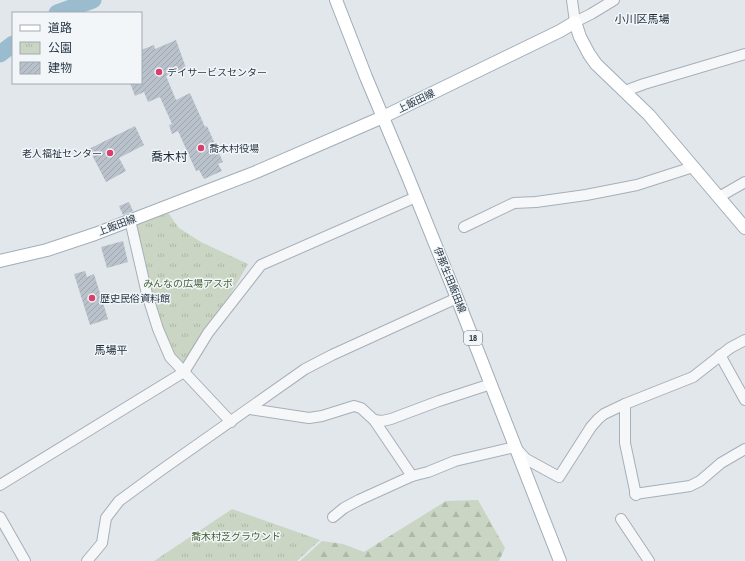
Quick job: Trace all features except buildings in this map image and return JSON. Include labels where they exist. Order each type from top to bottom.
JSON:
[{"type":"main road","name":"伊那生田飯田線","points":[[336,0],[382,117],[457,298],[560,561]]},
{"type":"main road","name":"上飯田線","points":[[0,261],[95,234],[256,172],[382,117],[560,31],[575,22]]},
{"type":"main road","points":[[575,22],[580,37],[596,64],[649,115],[745,228]]},
{"type":"street","points":[[572,0],[575,22],[614,0]]},
{"type":"street","points":[[625,91],[745,54]]},
{"type":"street","points":[[464,227],[514,203],[536,202],[579,196],[630,186],[693,167]]},
{"type":"street","points":[[719,197],[745,182]]},
{"type":"street","points":[[0,485],[184,372],[208,333],[261,265],[416,197]]},
{"type":"street","points":[[130,220],[147,294],[158,329],[170,357],[231,422]]},
{"type":"street","points":[[87,561],[102,543],[106,518],[119,501],[305,369],[332,355],[457,298]]},
{"type":"street","points":[[333,517],[344,508],[359,500],[412,476],[428,472],[455,461],[515,447],[526,459],[559,478],[591,427],[604,414],[693,377],[720,355],[745,340]]},
{"type":"street","points":[[720,355],[745,400]]},
{"type":"street","points":[[374,420],[382,421],[391,419],[491,384]]},
{"type":"street","points":[[625,404],[625,443],[635,495],[690,486],[700,481],[721,463],[745,450]]},
{"type":"street","points":[[250,409],[309,418],[322,416],[354,406],[361,408],[374,420],[412,476]]},
{"type":"street","points":[[0,517],[25,561]]},
{"type":"street","points":[[621,519],[649,561]]},
{"type":"green space","name":"みんなの広場アスボ","points":[[166,210],[179,228],[201,242],[248,264],[208,333],[184,369],[170,355],[130,220]]},
{"type":"green space","points":[[478,500],[505,548],[499,561],[300,561],[322,541],[343,544],[364,552],[446,501]]},
{"type":"green space","name":"喬木村芝グラウンド","points":[[232,509],[320,540],[297,561],[154,561]]},
{"type":"waterway","points":[[60,12],[93,0]]},
{"type":"waterway","points":[[0,54],[12,45]]},
{"type":"place","name":"デイサービスセンター","points":[[159,72]]},
{"type":"place","name":"喬木村役場","points":[[201,148]]},
{"type":"place","name":"老人福祉センター","points":[[110,153]]},
{"type":"place","name":"歴史民俗資料館","points":[[92,298]]},
{"type":"district","name":"小川区馬場","points":[[642,19]]},
{"type":"district","name":"喬木村","points":[[169,157]]},
{"type":"district","name":"馬場平","points":[[111,350]]}]
